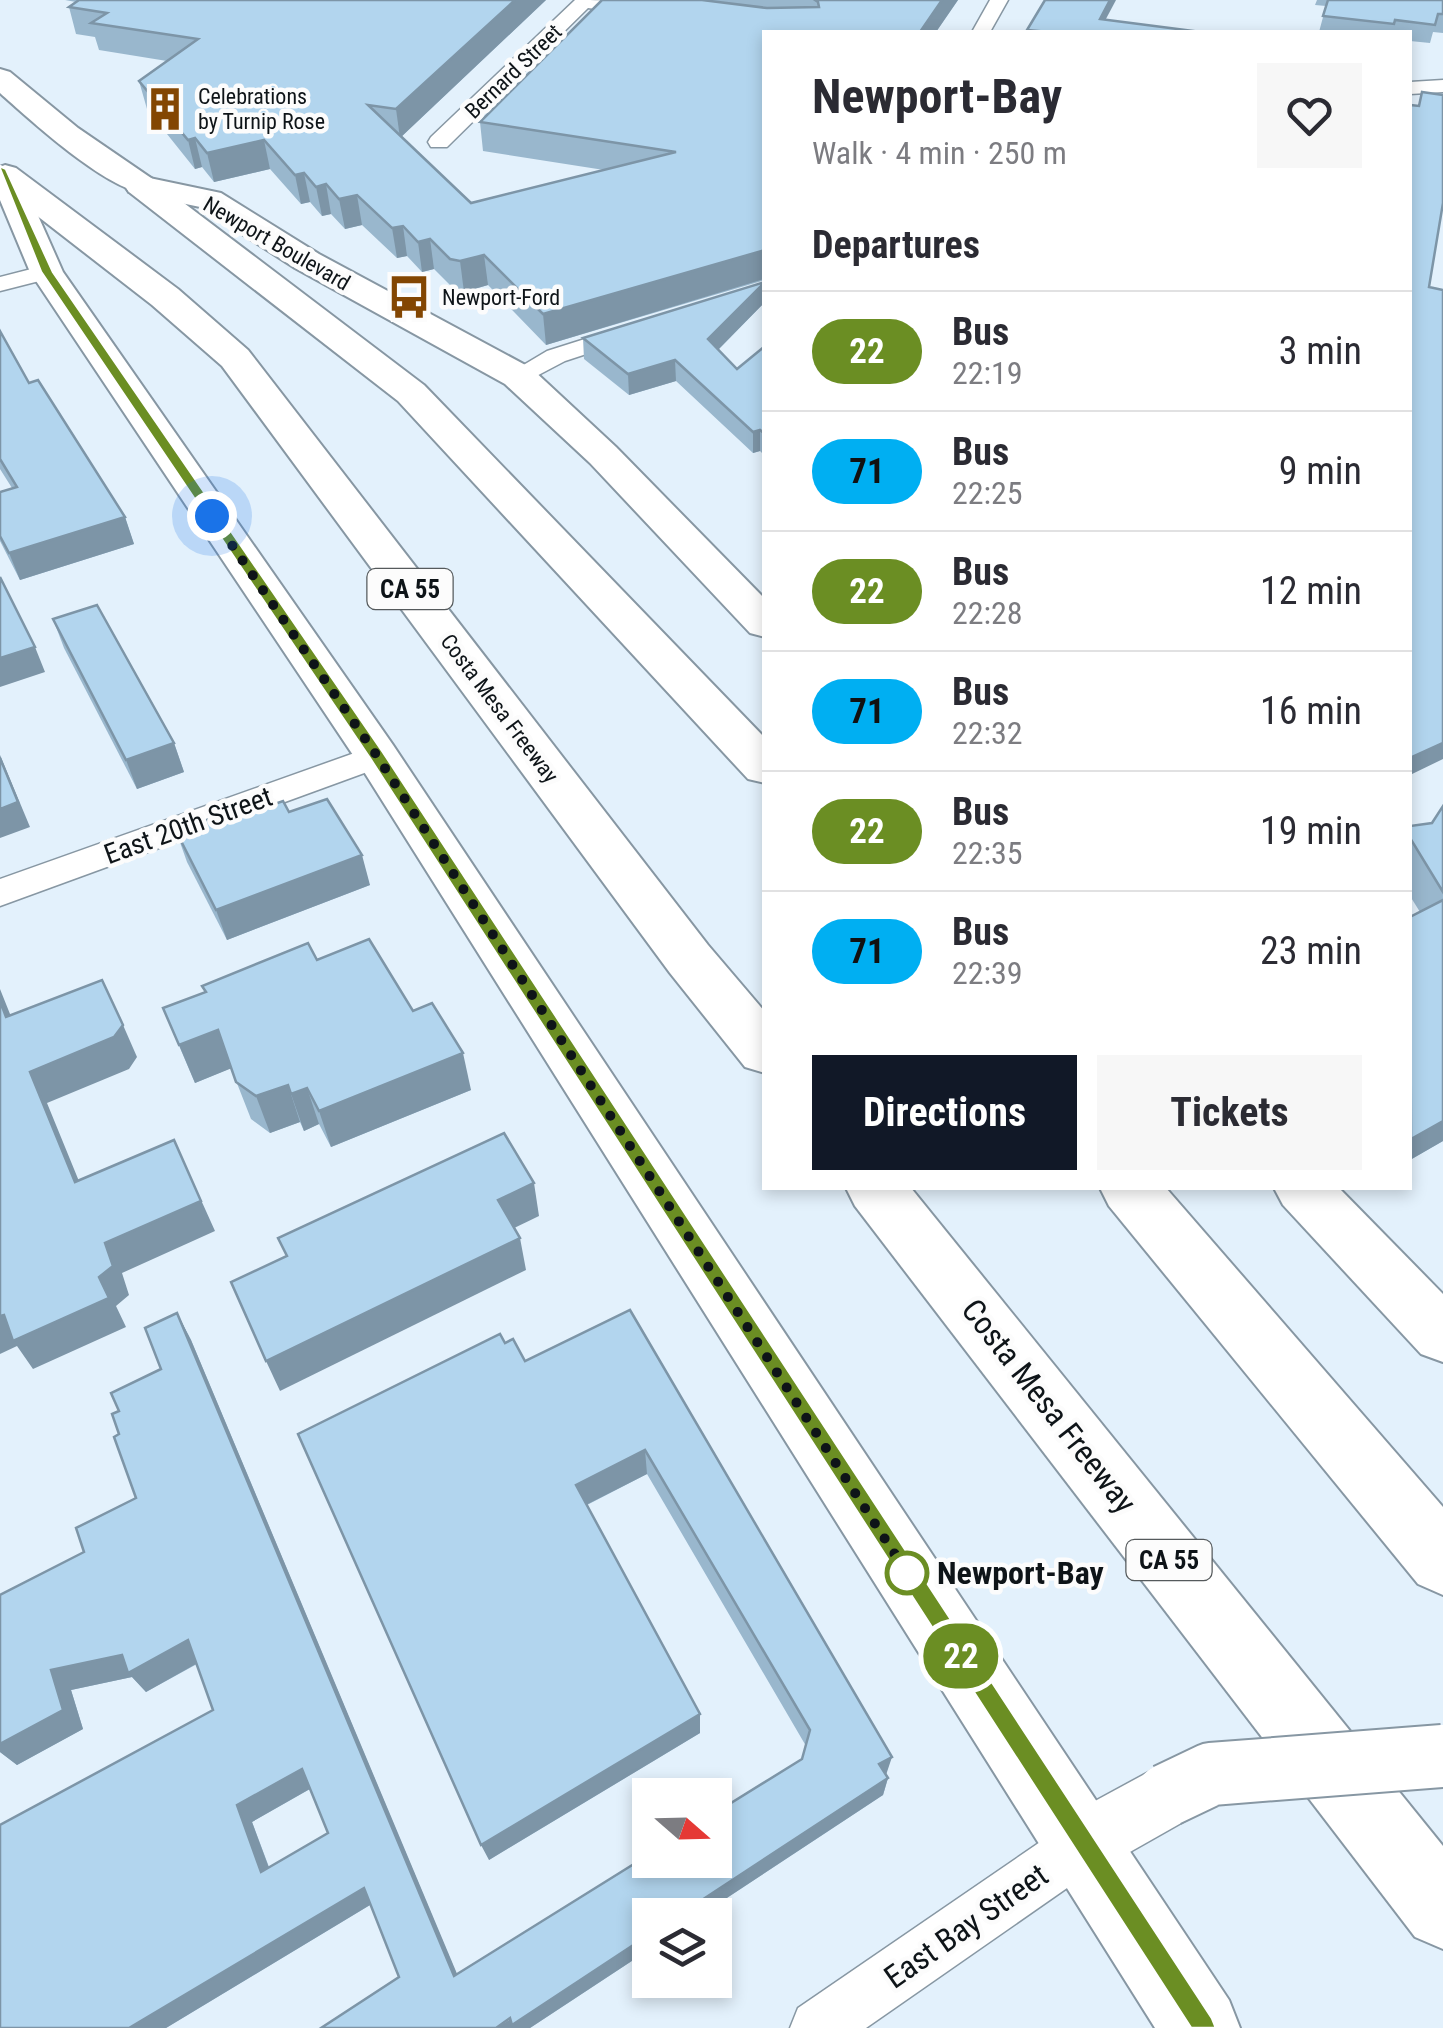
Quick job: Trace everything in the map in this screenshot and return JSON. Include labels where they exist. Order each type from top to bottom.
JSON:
[{"type":"highway","name":"Newport Boulevard","points":[[0,78],[67,135],[140,185]]},
{"type":"highway","name":"Costa Mesa Freeway","points":[[2,172],[165,297],[236,358],[689,959],[762,1047]]},
{"type":"highway","points":[[140,185],[411,392],[762,764]]},
{"type":"highway","name":"Costa Mesa Freeway","points":[[878,1190],[1443,1909]]},
{"type":"highway","points":[[1132,1190],[1443,1560]]},
{"type":"main road","points":[[2,172],[47,272],[377,756],[1201,2028]]},
{"type":"main road","name":"Newport Boulevard","points":[[140,185],[210,200],[306,261],[518,376],[604,455],[762,621]]},
{"type":"main road","points":[[1305,1190],[1443,1335]]},
{"type":"street","points":[[982,30],[999,0]]},
{"type":"street","points":[[585,1],[658,12]]},
{"type":"street","name":"Bernard Street","points":[[439,142],[585,1]]},
{"type":"street","points":[[1412,88],[1443,86]]},
{"type":"street","points":[[0,284],[47,272]]},
{"type":"street","points":[[518,376],[556,356],[647,327]]},
{"type":"street","name":"East 20th Street","points":[[0,893],[377,756]]},
{"type":"street","name":"East Bay Street","points":[[818,2028],[1084,1844],[1166,1794],[1210,1774],[1443,1756]]},
{"type":"building","points":[[79,0],[515,0],[396,109],[368,105],[471,203],[676,152],[480,122],[602,0],[702,0],[767,8],[819,7],[815,0],[942,0],[921,30],[762,30],[762,251],[543,314],[484,255],[460,261],[450,259],[430,239],[418,242],[403,226],[392,228],[357,195],[339,199],[326,184],[316,187],[304,173],[295,175],[264,140],[207,153],[195,138],[188,140],[139,81],[198,39],[91,23],[107,13],[69,7]]},
{"type":"building","points":[[1045,0],[1110,0],[1100,19],[1185,30],[1027,30]]},
{"type":"building","points":[[1328,0],[1443,0],[1443,14],[1438,14],[1435,25],[1323,16]]},
{"type":"building","points":[[1422,92],[1443,95],[1443,203],[1429,287],[1443,290],[1443,743],[1412,757],[1412,105],[1419,106]]},
{"type":"building","points":[[762,283],[708,339],[737,369],[762,348],[762,432],[753,432],[675,360],[628,374],[583,338]]},
{"type":"building","points":[[0,331],[29,383],[38,380],[125,517],[9,553],[0,536],[0,492],[17,487],[0,459]]},
{"type":"building","points":[[0,577],[35,647],[0,658]]},
{"type":"building","points":[[97,605],[174,743],[126,760],[53,619]]},
{"type":"building","points":[[0,758],[18,802],[0,809]]},
{"type":"building","points":[[327,799],[362,855],[216,910],[176,831],[212,818],[216,825],[283,801],[289,812]]},
{"type":"building","points":[[1443,806],[1443,892],[1412,841],[1412,826],[1432,823]]},
{"type":"building","points":[[1443,900],[1443,1121],[1412,1138],[1412,916]]},
{"type":"building","points":[[369,939],[413,1011],[432,1003],[463,1053],[319,1111],[307,1088],[291,1094],[288,1085],[256,1096],[236,1082],[218,1030],[179,1045],[163,1008],[206,992],[202,986],[308,943],[317,960]]},
{"type":"building","points":[[102,980],[123,1025],[114,1037],[30,1072],[75,1182],[174,1140],[201,1201],[105,1243],[113,1266],[99,1277],[109,1298],[13,1341],[4,1315],[0,1316],[0,1001],[6,1017]]},
{"type":"building","points":[[504,1133],[534,1183],[498,1200],[520,1238],[266,1361],[231,1282],[287,1256],[278,1238]]},
{"type":"building","points":[[630,1310],[892,1757],[879,1764],[888,1778],[705,1898],[632,1898],[632,1946],[512,2025],[510,2018],[496,2028],[321,2028],[399,1977],[364,1888],[129,2028],[0,2028],[0,1825],[213,1710],[188,1640],[128,1673],[122,1655],[51,1670],[63,1710],[0,1744],[0,1595],[84,1552],[76,1528],[136,1498],[114,1437],[119,1434],[112,1414],[119,1411],[111,1393],[161,1369],[145,1328],[177,1313],[454,1976],[632,1865],[632,1878],[732,1878],[732,1802],[802,1759],[810,1730],[645,1450],[576,1485],[700,1714],[481,1845],[298,1434],[500,1334],[505,1343],[513,1339],[525,1361]],"holes":[[[302,1769],[328,1833],[261,1872],[237,1805]]]},
{"type":"bus line","name":"22","points":[[0,169],[47,272],[377,756],[1201,2028]]},
{"type":"place","name":"Celebrations by Turnip Rose","points":[[165,109]]},
{"type":"place","name":"Newport-Ford","points":[[409,297]]},
{"type":"place","name":"Newport-Bay","points":[[907,1573]]},
{"type":"route","points":[[212,516],[377,756],[907,1573]]}]
